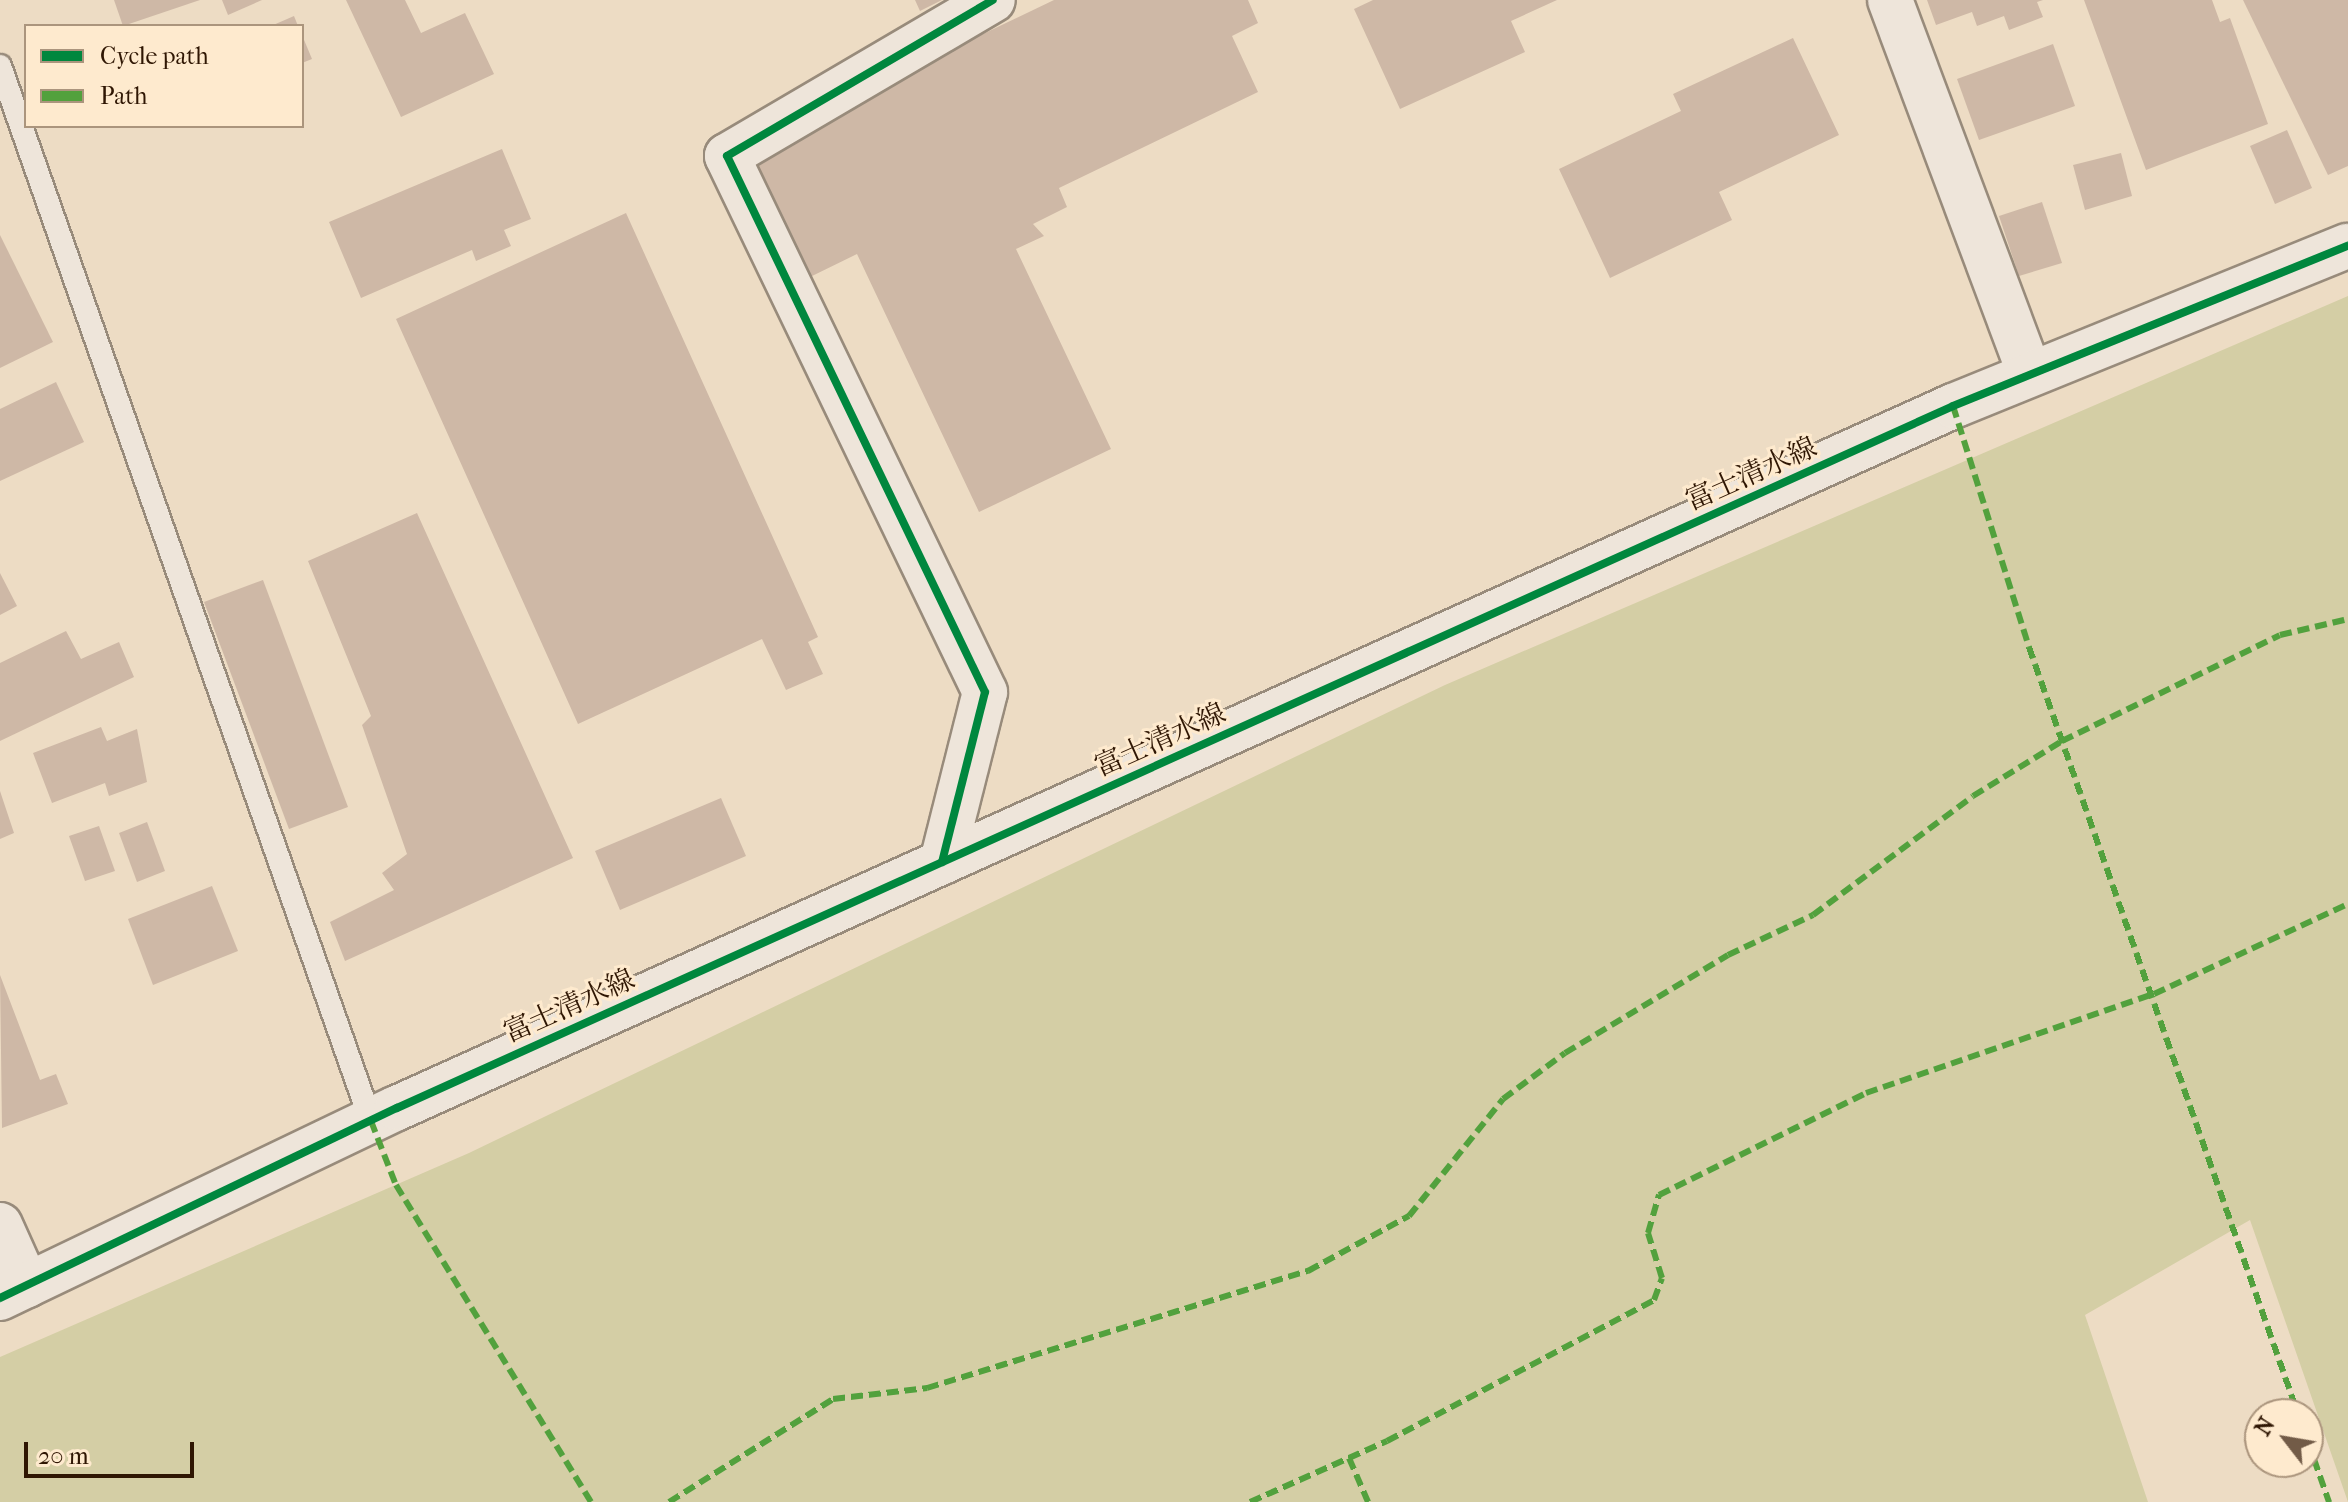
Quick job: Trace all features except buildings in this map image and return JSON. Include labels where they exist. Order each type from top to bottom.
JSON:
[{"type":"main road","points":[[942,862],[985,692],[727,156],[993,0]]},
{"type":"main road","points":[[1890,0],[2030,374]]},
{"type":"main road","name":"富士清水線","points":[[14,1291],[371,1121],[2030,374],[2348,246]]},
{"type":"main road","points":[[0,1225],[14,1291]]},
{"type":"lane","points":[[0,66],[371,1121]]},
{"type":"shaded area","points":[[2348,296],[2348,1502],[2324,1433],[2324,1398],[2312,1398],[2250,1220],[2085,1315],[2148,1502],[0,1502],[0,1357],[469,1153],[1445,685]]},
{"type":"marked path","points":[[1953,406],[2029,647],[2292,1398]]},
{"type":"marked path","points":[[669,1502],[833,1399],[927,1388],[1308,1271],[1409,1216],[1503,1099],[1565,1053],[1728,955],[1813,915],[1973,796],[2062,741],[2280,635],[2348,619]]},
{"type":"marked path","points":[[1250,1502],[1387,1441],[1654,1300],[1662,1278],[1648,1233],[1659,1195],[1866,1093],[2154,994],[2348,904]]},
{"type":"marked path","points":[[371,1121],[396,1185],[591,1502]]},
{"type":"marked path","points":[[1349,1458],[1368,1502]]},
{"type":"marked path","points":[[2321,1478],[2329,1502]]},
{"type":"cycle path","points":[[942,862],[985,692],[727,156],[993,0]]},
{"type":"cycle path","points":[[0,1298],[397,1108],[1953,406],[2348,246]]}]
